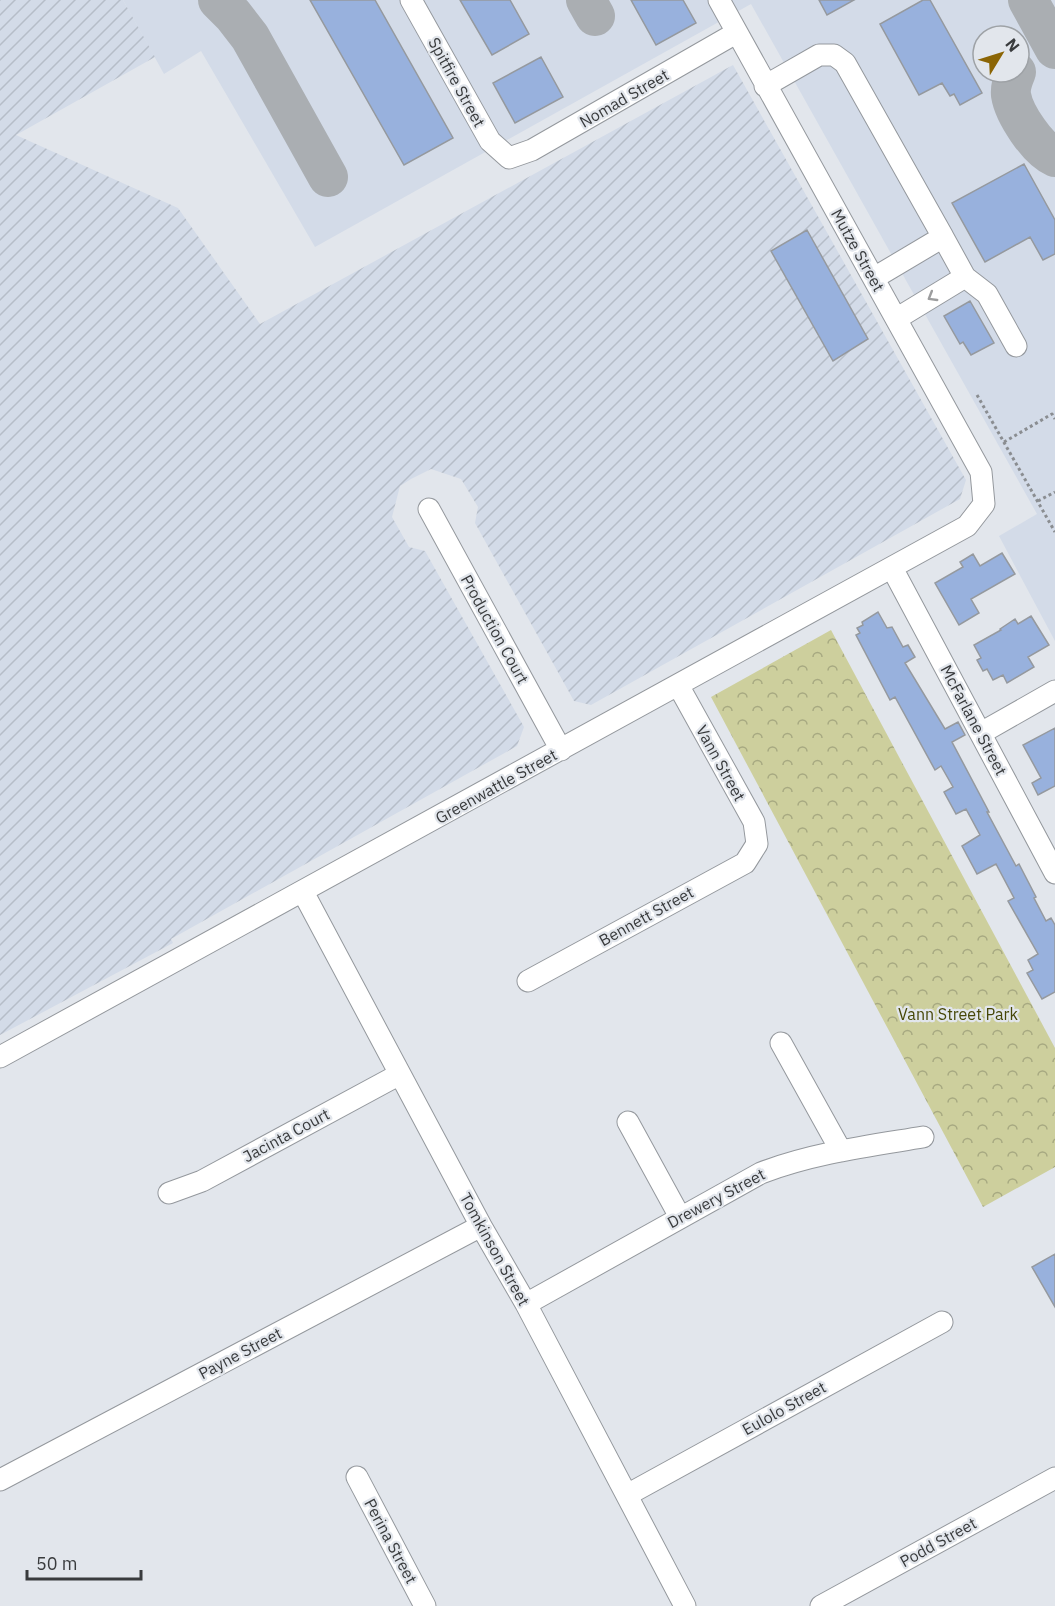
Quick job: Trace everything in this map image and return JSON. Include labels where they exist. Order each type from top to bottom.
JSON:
[{"type":"street","name":"Spitfire Street","points":[[411,0],[490,141],[509,158]]},
{"type":"street","name":"Mutze Street","points":[[719,0],[981,472],[984,504]]},
{"type":"street","name":"Nomad Street","points":[[509,158],[532,150],[736,33]]},
{"type":"street","points":[[765,86],[819,55],[834,55],[845,63],[965,277],[987,294],[1016,346]]},
{"type":"street","points":[[874,278],[944,237]]},
{"type":"street","points":[[896,319],[965,277]]},
{"type":"street","name":"Greenwattle Street","points":[[0,1057],[967,526],[984,504]]},
{"type":"street","name":"Production Court","points":[[429,508],[561,750]]},
{"type":"street","name":"McFarlane Street","points":[[892,568],[1055,873]]},
{"type":"street","name":"Vann Street","points":[[678,685],[754,822],[757,844]]},
{"type":"street","points":[[981,733],[1055,691]]},
{"type":"street","name":"Bennett Street","points":[[528,981],[745,862],[757,844]]},
{"type":"street","name":"Tomkinson Street","points":[[303,892],[481,1226],[526,1304],[685,1606]]},
{"type":"street","points":[[781,1043],[841,1151]]},
{"type":"street","name":"Jacinta Court","points":[[169,1193],[202,1181],[400,1074]]},
{"type":"street","points":[[628,1122],[680,1217]]},
{"type":"street","name":"Drewery Street","points":[[526,1304],[761,1173],[786,1163],[923,1137]]},
{"type":"street","name":"Payne Street","points":[[0,1480],[481,1226]]},
{"type":"street","name":"Eulolo Street","points":[[627,1495],[942,1322]]},
{"type":"street","name":"Perina Street","points":[[357,1477],[425,1606]]},
{"type":"street","name":"Podd Street","points":[[821,1606],[1055,1478]]},
{"type":"path","points":[[977,395],[1055,532]]},
{"type":"path","points":[[1004,442],[1052,414],[1055,419]]},
{"type":"path","points":[[1038,501],[1055,492]]},
{"type":"shaded area","points":[[0,0],[123,0],[155,57],[16,135],[178,208],[260,324],[733,65],[966,480],[960,499],[591,705],[574,701],[475,523],[478,507],[461,479],[431,469],[411,479],[400,486],[392,517],[409,547],[425,551],[524,727],[517,746],[171,939],[173,943],[0,1035]]},
{"type":"shaded area","points":[[123,0],[1055,0],[1055,641],[999,536],[1037,514],[751,4],[315,247],[201,51],[164,74]]},
{"type":"green space","name":"Vann Street Park","points":[[831,630],[1055,1048],[1055,1167],[983,1207],[711,697]]},
{"type":"building","points":[[310,0],[375,0],[453,138],[404,165]]},
{"type":"building","points":[[460,0],[510,0],[529,34],[492,55]]},
{"type":"building","points":[[631,0],[683,0],[696,23],[656,45]]},
{"type":"building","points":[[819,0],[854,0],[827,15]]},
{"type":"building","points":[[923,0],[930,0],[971,73],[971,84],[977,84],[982,93],[960,105],[954,94],[950,96],[942,83],[919,95],[880,24]]},
{"type":"building","points":[[541,57],[563,97],[515,123],[493,83]]},
{"type":"building","points":[[1024,164],[1055,220],[1055,254],[1043,260],[1030,237],[985,262],[952,203]]},
{"type":"building","points":[[807,230],[868,339],[833,361],[771,251]]},
{"type":"building","points":[[970,301],[994,343],[971,355],[963,342],[960,344],[944,316]]},
{"type":"building","points":[[1002,553],[1015,574],[971,599],[979,613],[959,625],[935,583],[963,567],[960,562],[973,554],[980,566]]},
{"type":"building","points":[[878,612],[887,628],[892,627],[903,647],[908,645],[915,657],[905,663],[945,729],[958,722],[965,735],[952,742],[1016,866],[1019,864],[1046,921],[1051,918],[1055,925],[1055,992],[1042,999],[1027,973],[1033,970],[1028,960],[1038,954],[1008,901],[1014,898],[996,864],[977,874],[962,846],[980,835],[966,809],[956,814],[944,792],[953,787],[941,766],[935,770],[895,697],[890,700],[856,635],[860,633],[857,628],[863,625],[862,622]]},
{"type":"building","points":[[1031,616],[1049,645],[1028,657],[1034,667],[1007,683],[1003,675],[993,680],[987,669],[983,671],[977,660],[981,658],[974,645],[1015,619],[1018,624]]},
{"type":"building","points":[[1055,728],[1055,786],[1038,795],[1032,783],[1041,778],[1023,745]]},
{"type":"building","points":[[1055,1254],[1055,1307],[1032,1267]]},
{"type":"taxiway","points":[[218,0],[250,37],[328,177]]},
{"type":"taxiway","points":[[586,0],[595,16]]},
{"type":"taxiway","points":[[1028,0],[1055,49]]},
{"type":"taxiway","points":[[1012,84],[1013,103],[1017,112],[1034,139],[1055,157]]}]
